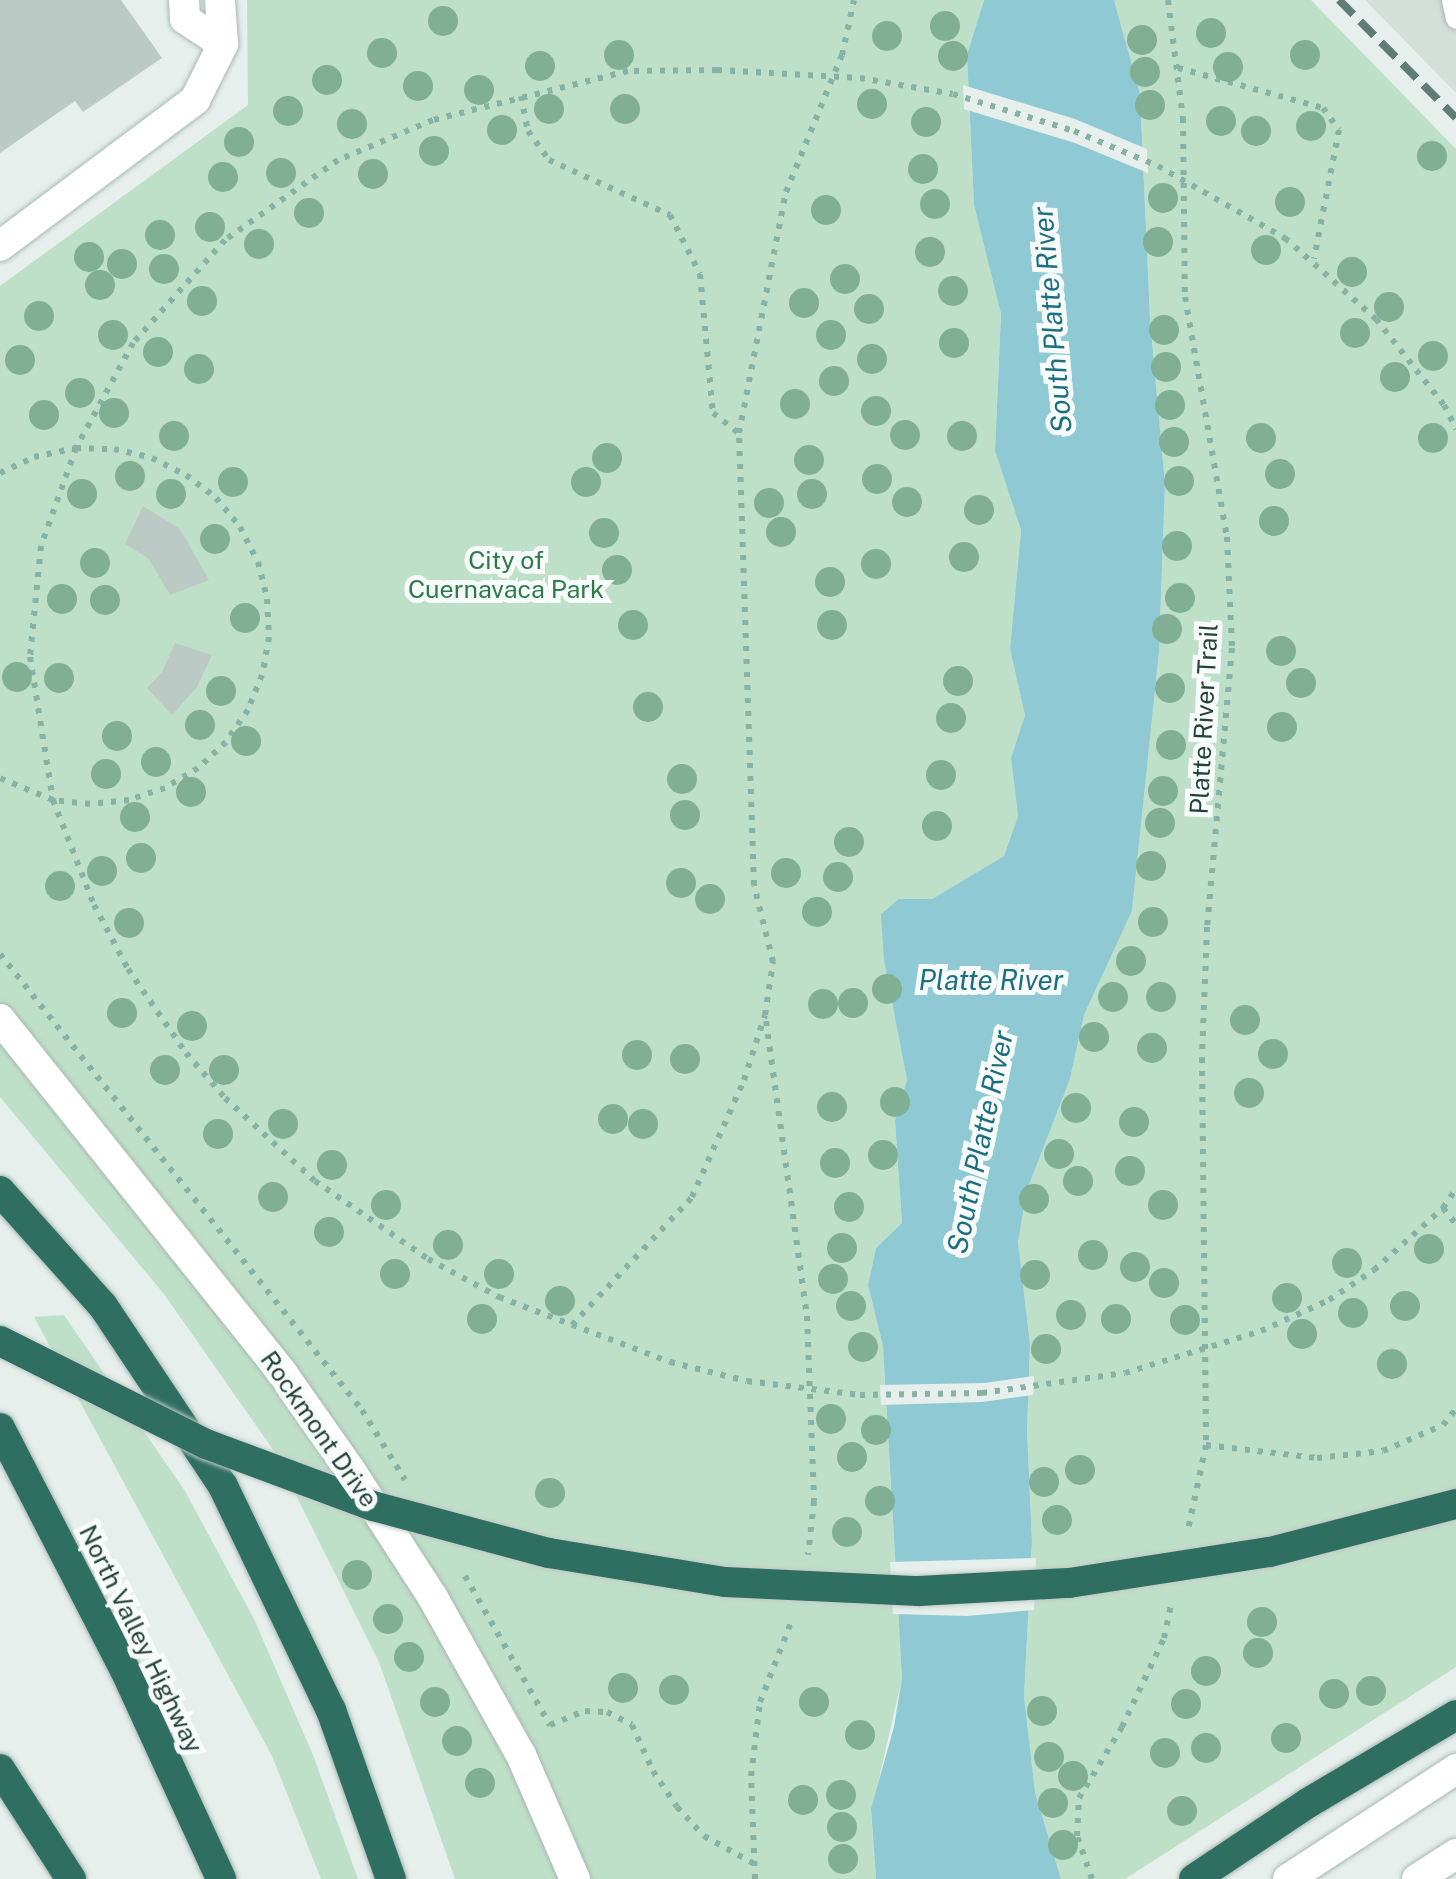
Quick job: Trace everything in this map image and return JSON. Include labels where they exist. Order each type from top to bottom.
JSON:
[{"type":"highway","points":[[0,1191],[103,1306],[223,1486],[331,1710],[391,1879]]},
{"type":"highway","points":[[0,1341],[206,1444],[374,1506],[549,1553],[725,1582],[919,1590],[1069,1583],[1270,1552],[1456,1504]]},
{"type":"highway","name":"North Valley Highway","points":[[0,1428],[125,1670],[221,1879]]},
{"type":"highway","points":[[1194,1879],[1308,1803],[1456,1715]]},
{"type":"highway","points":[[0,1769],[71,1879]]},
{"type":"street","points":[[184,0],[185,19],[223,44]]},
{"type":"street","points":[[0,246],[195,100],[223,44],[220,0]]},
{"type":"street","name":"Rockmont Drive","points":[[0,1019],[249,1331],[351,1470],[432,1596],[512,1739],[574,1879]]},
{"type":"street","points":[[1288,1879],[1456,1769]]},
{"type":"street","points":[[1417,1879],[1456,1854]]},
{"type":"lane","points":[[1452,0],[1456,19]]},
{"type":"path","points":[[572,1325],[692,1197],[744,1080],[765,1014],[773,962],[754,885],[739,433],[786,192],[842,55],[854,0]]},
{"type":"path","name":"Platte River Trail","points":[[1168,0],[1183,118],[1185,297],[1227,538],[1232,648],[1208,927],[1202,1058],[1206,1445],[1185,1542]]},
{"type":"path","points":[[1178,68],[1322,108],[1339,130],[1314,259]]},
{"type":"path","points":[[1456,429],[1444,405],[1376,318],[1314,259],[1285,238],[1158,166],[1074,130],[953,94],[860,78],[717,70],[628,71],[433,120],[338,160],[225,240],[133,342],[76,448],[41,546],[30,658],[53,800],[94,906],[128,968],[186,1053],[225,1098],[315,1180],[428,1259],[500,1297],[670,1362],[747,1381],[860,1395],[982,1393],[1124,1373],[1261,1331],[1329,1300],[1374,1270],[1443,1208],[1456,1189]]},
{"type":"path","points":[[521,95],[528,130],[549,160],[670,215],[700,274],[713,413],[739,433]]},
{"type":"path","points":[[0,473],[34,457],[76,448],[114,449],[152,458],[186,474],[216,498],[240,528],[258,562],[267,599],[268,637],[262,675],[248,710],[226,742],[198,768],[165,788],[129,800],[90,804],[53,800],[0,778]]},
{"type":"path","points":[[765,1014],[807,1316],[814,1501],[804,1572]]},
{"type":"path","points":[[1443,1208],[1456,1224]]},
{"type":"path","points":[[1206,1445],[1317,1458],[1383,1451],[1443,1425],[1456,1410]]},
{"type":"path","points":[[1092,1879],[1077,1836],[1079,1798],[1122,1727],[1164,1638],[1173,1600]]},
{"type":"path","points":[[754,1879],[751,1776],[760,1702],[789,1634],[796,1603]]},
{"type":"path","points":[[550,1724],[585,1711],[607,1712],[632,1725],[653,1772],[677,1807],[704,1836],[752,1863]]},
{"type":"shaded area","points":[[1365,0],[1456,0],[1456,93]]},
{"type":"green space","name":"City of Cuernavaca Park","points":[[247,0],[984,0],[967,55],[974,205],[1001,314],[995,451],[1021,530],[1010,649],[1025,715],[1011,758],[1018,816],[1004,856],[932,899],[899,899],[884,961],[907,1080],[895,1121],[902,1224],[876,1248],[868,1285],[883,1346],[902,1678],[871,1814],[876,1879],[455,1879],[379,1662],[274,1451],[164,1294],[0,1097],[0,286],[248,105]]},
{"type":"green space","points":[[1114,0],[1311,0],[1456,149],[1456,1667],[1125,1879],[1061,1879],[1035,1792],[1024,1696],[1032,1541],[1027,1431],[1030,1344],[1018,1242],[1027,1190],[1070,1079],[1084,1015],[1132,911],[1159,652],[1165,485],[1150,319],[1140,94]]},
{"type":"green space","points":[[64,1315],[185,1491],[254,1619],[313,1755],[358,1879],[321,1879],[272,1756],[34,1317]]},
{"type":"water","name":"Platte River","points":[[984,0],[1114,0],[1140,94],[1150,319],[1165,485],[1159,652],[1132,911],[1084,1015],[1070,1079],[1027,1190],[1018,1242],[1030,1344],[1027,1431],[1032,1541],[1024,1696],[1035,1792],[1061,1879],[876,1879],[871,1809],[894,1727],[902,1678],[883,1346],[868,1285],[876,1248],[902,1223],[895,1121],[907,1080],[884,961],[881,914],[899,899],[932,899],[1004,856],[1018,816],[1011,758],[1025,715],[1010,649],[1021,530],[995,451],[1001,314],[974,205],[967,55]]},
{"type":"pier","points":[[963,85],[1075,119],[1147,149],[1148,173],[1075,143],[964,109]]},
{"type":"pier","points":[[1034,1376],[1033,1395],[982,1402],[881,1405],[880,1385],[984,1383]]},
{"type":"pier","points":[[1036,1558],[1034,1610],[967,1616],[893,1614],[890,1562]]},
{"type":"building","points":[[0,0],[121,0],[162,58],[83,112],[75,101],[0,153]]},
{"type":"building","points":[[143,506],[180,529],[209,580],[170,595],[148,558],[125,544]]},
{"type":"building","points":[[175,643],[212,655],[197,687],[172,715],[147,688],[162,672]]},
{"type":"railway","points":[[1339,0],[1456,118]]},
{"type":"water label","name":"South Platte River","points":[[1052,320]]},
{"type":"water label","name":"South Platte River","points":[[980,1142]]}]
